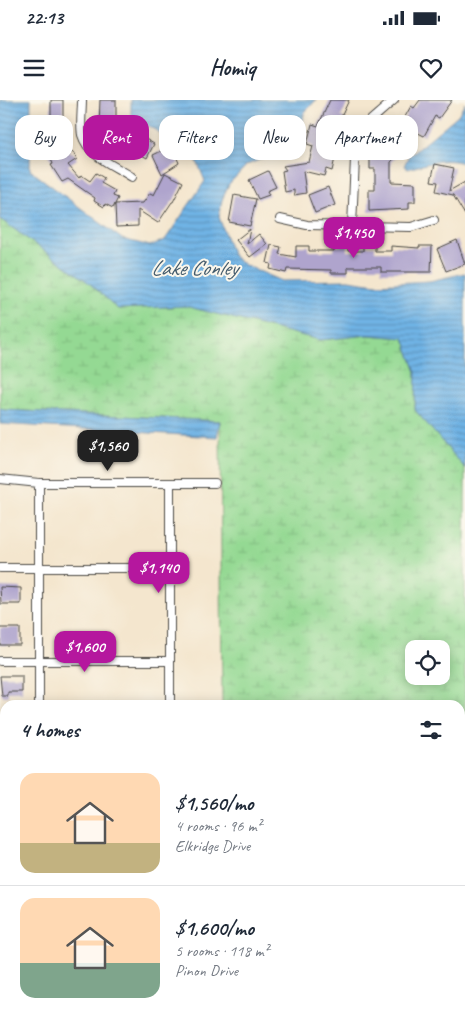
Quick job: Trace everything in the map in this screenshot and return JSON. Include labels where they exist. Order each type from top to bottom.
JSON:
[{"type":"street","points":[[82,100],[82,135],[87,145],[94,154],[132,177]]},
{"type":"street","points":[[352,226],[356,136],[363,127],[394,100]]},
{"type":"street","points":[[280,219],[307,225],[411,227],[434,220]]},
{"type":"street","points":[[0,479],[39,482],[215,483]]},
{"type":"street","points":[[39,482],[39,700]]},
{"type":"street","points":[[170,483],[170,700]]},
{"type":"street","points":[[0,568],[170,568]]},
{"type":"street","points":[[0,661],[170,662]]},
{"type":"street","points":[[171,1020],[208,1020]]},
{"type":"green space","points":[[0,219],[88,282],[118,309],[185,306],[320,340],[368,335],[404,338],[416,372],[415,410],[465,468],[465,700],[222,700],[220,421],[4,410],[0,408]]},
{"type":"water","name":"Lake Conley","points":[[0,100],[31,100],[31,115],[15,115],[15,160],[30,160],[30,170],[122,239],[150,246],[165,240],[205,181],[196,160],[234,160],[234,115],[159,115],[159,132],[149,126],[149,115],[131,115],[131,100],[316,100],[304,115],[244,115],[244,160],[259,160],[247,165],[229,184],[222,200],[219,217],[233,256],[245,265],[282,281],[348,280],[377,284],[430,281],[465,273],[465,468],[415,410],[416,372],[404,338],[368,335],[320,340],[185,306],[118,309],[88,282],[0,219]]},
{"type":"water","points":[[465,103],[465,164],[444,161],[408,169],[404,166],[407,160],[418,160],[418,149],[458,115]]},
{"type":"water","points":[[0,408],[4,410],[220,421],[217,437],[0,424]]},
{"type":"building","points":[[51,100],[63,100],[63,115],[51,115]]},
{"type":"building","points":[[100,100],[116,100],[116,115],[99,115]]},
{"type":"building","points":[[330,100],[349,100],[342,115],[323,115]]},
{"type":"building","points":[[420,100],[452,100],[439,118],[435,116],[424,136],[418,133],[418,115],[406,115],[411,106],[414,108]]},
{"type":"building","points":[[312,124],[316,125],[316,160],[335,160],[332,171],[326,169],[324,176],[303,171],[306,193],[294,195],[294,190],[285,192],[282,171],[286,170],[283,166],[309,162],[313,146],[307,144]]},
{"type":"building","points":[[149,141],[154,144],[149,154]]},
{"type":"building","points":[[73,152],[77,159],[68,165],[79,178],[81,175],[90,181],[96,173],[104,178],[101,183],[115,191],[113,196],[118,198],[113,208],[105,204],[104,207],[94,201],[95,198],[68,179],[62,182],[51,165],[53,164],[51,160],[73,160]]},
{"type":"building","points":[[159,152],[159,160],[178,160],[179,163],[162,174],[153,155]]},
{"type":"building","points":[[370,160],[393,160],[391,162],[391,182],[415,183],[415,202],[409,202],[409,209],[369,211],[369,190],[375,190],[375,169],[370,169]]},
{"type":"building","points":[[435,164],[454,168],[449,191],[465,182],[465,215],[453,195],[436,191],[438,182],[431,181]]},
{"type":"building","points":[[268,171],[276,187],[267,191],[269,195],[258,199],[249,180]]},
{"type":"building","points":[[165,173],[183,182],[173,202],[158,223],[138,210],[138,226],[116,227],[115,204],[143,203],[150,193],[154,195]]},
{"type":"building","points":[[328,187],[335,205],[315,213],[308,195]]},
{"type":"building","points":[[234,195],[256,199],[250,226],[229,222]]},
{"type":"building","points":[[250,229],[247,244],[259,234],[267,244],[250,257],[236,240]]},
{"type":"building","points":[[457,240],[465,264],[446,271],[437,249]]},
{"type":"building","points":[[271,245],[281,247],[279,254],[296,257],[296,246],[309,246],[309,251],[334,251],[335,246],[348,246],[348,251],[363,251],[363,246],[375,246],[375,251],[391,251],[391,246],[419,248],[419,246],[432,246],[431,272],[381,272],[381,267],[348,267],[348,273],[331,273],[331,270],[287,269],[286,273],[270,269],[271,264],[267,263]]},
{"type":"building","points":[[0,587],[21,588],[21,604],[1,604]]},
{"type":"building","points":[[0,628],[20,628],[20,645],[0,645]]},
{"type":"building","points":[[0,676],[22,676],[22,692],[8,692],[8,696],[2,696]]}]
